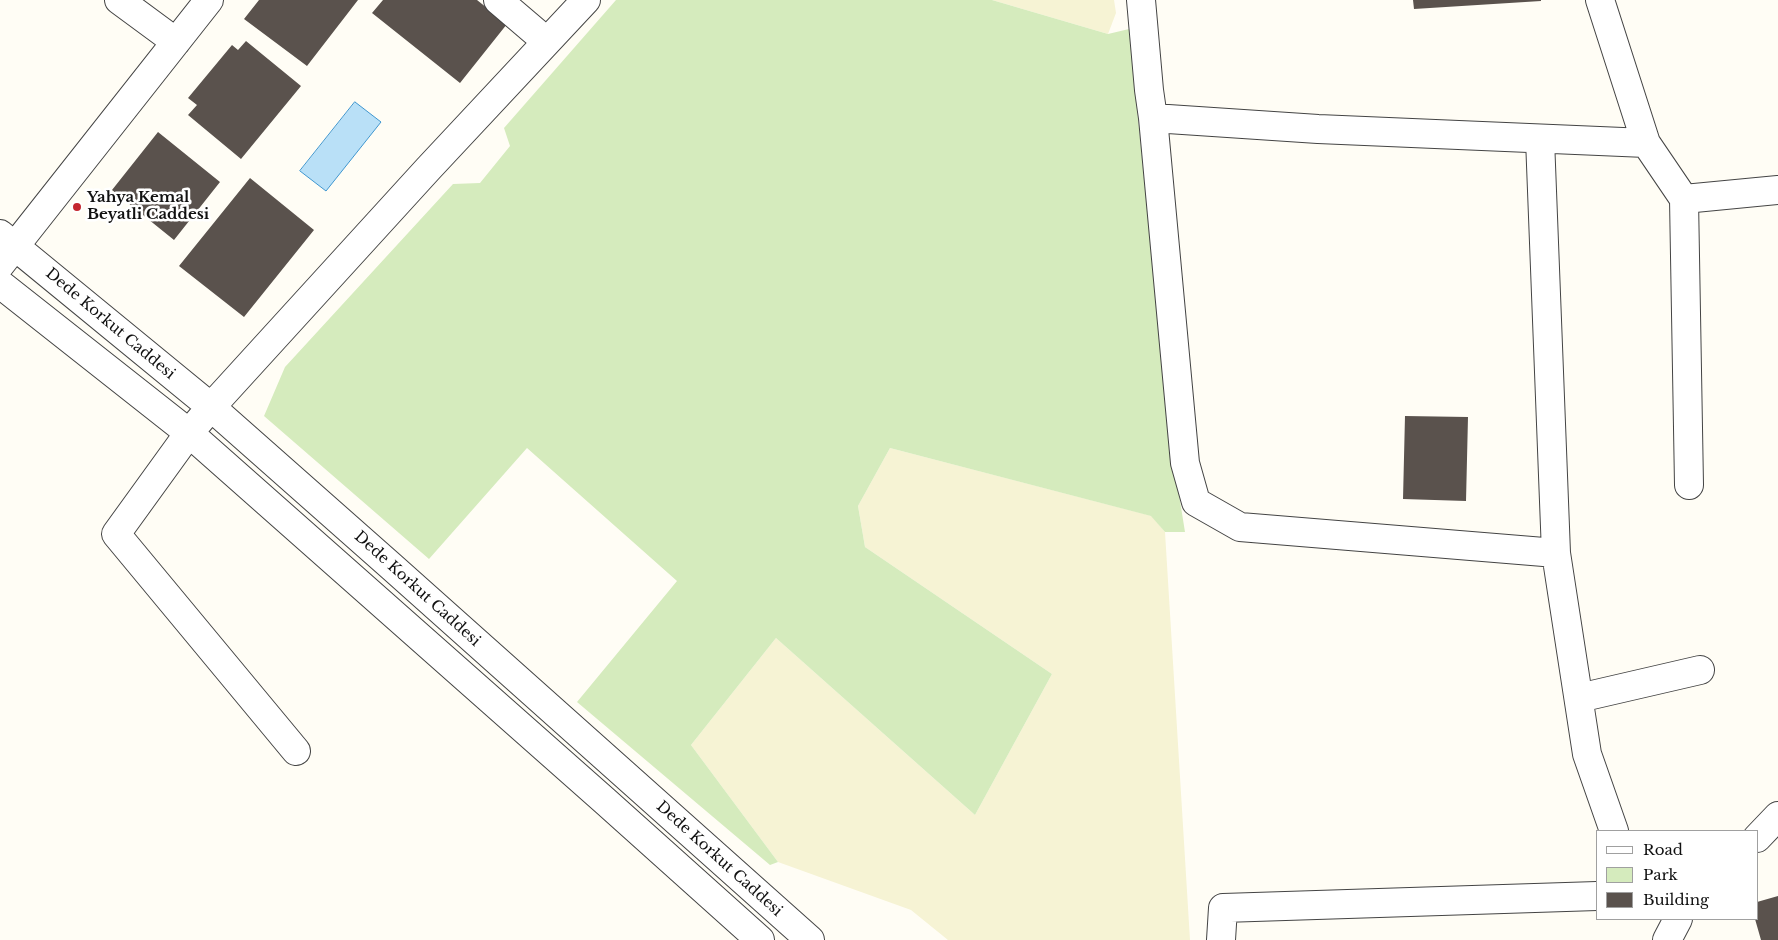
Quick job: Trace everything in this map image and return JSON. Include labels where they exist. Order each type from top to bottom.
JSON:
[{"type":"street","points":[[119,0],[176,42]]},
{"type":"street","points":[[5,249],[209,0]]},
{"type":"street","points":[[498,0],[546,41]]},
{"type":"street","points":[[296,750],[116,534],[189,433],[211,407],[428,169],[586,0]]},
{"type":"street","points":[[1141,0],[1149,90],[1154,118],[1185,463],[1196,502],[1240,527],[1556,553]]},
{"type":"street","points":[[1600,0],[1646,143],[1684,199],[1689,485]]},
{"type":"street","points":[[1154,118],[1318,129],[1646,143]]},
{"type":"street","points":[[1540,139],[1556,553],[1587,754],[1614,830]]},
{"type":"street","points":[[1684,199],[1778,190]]},
{"type":"street","name":"Dede Korkut Caddesi","points":[[5,249],[211,407],[810,940]]},
{"type":"street","points":[[0,284],[189,433],[605,800],[760,940]]},
{"type":"street","points":[[1578,698],[1700,670]]},
{"type":"street","points":[[1758,837],[1778,816]]},
{"type":"street","points":[[1221,940],[1223,908],[1596,896]]},
{"type":"street","points":[[1667,940],[1677,920]]},
{"type":"shaded area","points":[[992,0],[1114,0],[1116,13],[1108,34]]},
{"type":"shaded area","points":[[890,448],[1152,516],[1165,532],[1190,940],[948,940],[911,910],[778,862],[691,745],[776,638],[975,815],[1052,674],[865,547],[858,506]]},
{"type":"green space","points":[[616,0],[992,0],[1108,34],[1129,29],[1171,445],[1185,532],[1165,532],[1151,516],[890,448],[858,506],[865,547],[1052,674],[975,815],[776,638],[691,745],[778,862],[770,865],[577,702],[677,581],[527,448],[429,559],[264,416],[285,367],[453,184],[480,183],[510,146],[504,128]]},
{"type":"water","points":[[355,102],[381,122],[326,191],[300,171]]},
{"type":"building","points":[[259,0],[358,0],[307,66],[244,19]]},
{"type":"building","points":[[383,0],[477,0],[507,24],[460,83],[372,13]]},
{"type":"building","points":[[1413,0],[1541,0],[1541,1],[1414,9]]},
{"type":"building","points":[[246,41],[301,86],[241,159],[188,115],[197,105],[188,98],[232,45],[238,50]]},
{"type":"building","points":[[158,132],[220,182],[174,240],[112,190]]},
{"type":"building","points":[[250,178],[314,230],[244,317],[179,266]]},
{"type":"building","points":[[1405,416],[1468,417],[1466,501],[1403,499]]},
{"type":"building","points":[[1778,896],[1778,940],[1761,940],[1755,920],[1758,920],[1758,902]]},
{"type":"place","name":"Yahya Kemal Beyatli Caddesi","points":[[77,207]]}]
